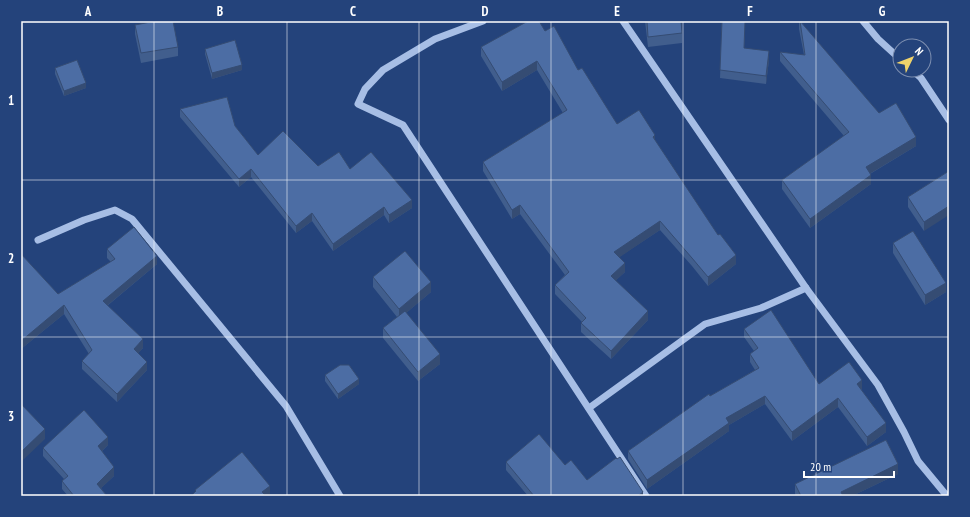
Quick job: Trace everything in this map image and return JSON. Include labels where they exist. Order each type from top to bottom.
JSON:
[{"type":"street","points":[[483,21],[435,39],[382,70],[365,90],[358,104],[403,125],[646,496]]},
{"type":"street","points":[[623,21],[806,288],[878,385],[918,461],[948,496]]},
{"type":"street","points":[[863,21],[878,39],[892,52]]},
{"type":"street","points":[[920,78],[949,120]]},
{"type":"street","points":[[38,240],[84,220],[115,210],[132,219],[286,406],[340,496]]},
{"type":"street","points":[[589,408],[705,324],[761,308],[806,288]]},
{"type":"building","points":[[156,21],[173,21],[178,47],[141,53],[135,25]]},
{"type":"building","points":[[528,21],[539,21],[545,31],[554,26],[578,70],[582,68],[617,124],[639,110],[655,135],[653,137],[718,235],[720,234],[736,255],[708,277],[660,221],[614,252],[625,263],[611,276],[648,311],[611,351],[581,323],[586,318],[555,285],[569,272],[520,205],[512,210],[483,162],[567,110],[537,61],[502,82],[481,47]]},
{"type":"building","points":[[647,21],[681,21],[682,33],[648,37]]},
{"type":"building","points":[[722,21],[745,21],[744,48],[769,51],[766,76],[720,70]]},
{"type":"building","points":[[800,21],[879,113],[896,103],[916,137],[866,167],[871,175],[810,219],[782,180],[849,132],[780,52],[805,55]]},
{"type":"building","points":[[235,40],[242,65],[212,73],[205,49]]},
{"type":"building","points":[[77,60],[86,83],[64,91],[55,68]]},
{"type":"building","points":[[227,97],[235,126],[258,155],[283,131],[318,166],[339,152],[350,169],[371,152],[412,200],[389,215],[384,207],[333,244],[312,213],[296,226],[251,169],[239,179],[180,109]]},
{"type":"building","points":[[949,171],[949,206],[924,222],[908,197]]},
{"type":"building","points":[[134,227],[157,256],[103,301],[143,339],[134,349],[147,362],[117,394],[82,361],[92,350],[64,305],[21,341],[21,254],[58,294],[115,259],[107,249]]},
{"type":"building","points":[[913,231],[946,283],[925,295],[893,243]]},
{"type":"building","points":[[405,251],[431,282],[399,309],[373,277]]},
{"type":"building","points":[[771,310],[819,384],[849,362],[862,380],[857,384],[886,423],[867,437],[838,398],[792,432],[765,396],[726,418],[729,423],[647,480],[628,451],[709,394],[710,396],[759,368],[750,354],[758,348],[744,329]]},
{"type":"building","points":[[405,311],[440,354],[418,372],[383,328]]},
{"type":"building","points":[[340,365],[349,365],[359,379],[338,394],[325,375]]},
{"type":"building","points":[[21,404],[45,429],[21,452]]},
{"type":"building","points":[[84,410],[108,437],[98,446],[114,467],[97,484],[107,496],[74,496],[62,481],[68,476],[43,448]]},
{"type":"building","points":[[539,434],[565,465],[571,460],[587,480],[616,458],[617,459],[620,457],[643,492],[638,496],[534,496],[506,462]]},
{"type":"building","points":[[886,440],[898,464],[841,492],[843,496],[801,496],[795,484]]},
{"type":"building","points":[[242,452],[270,486],[262,492],[266,496],[191,496],[196,491],[195,490]]}]
